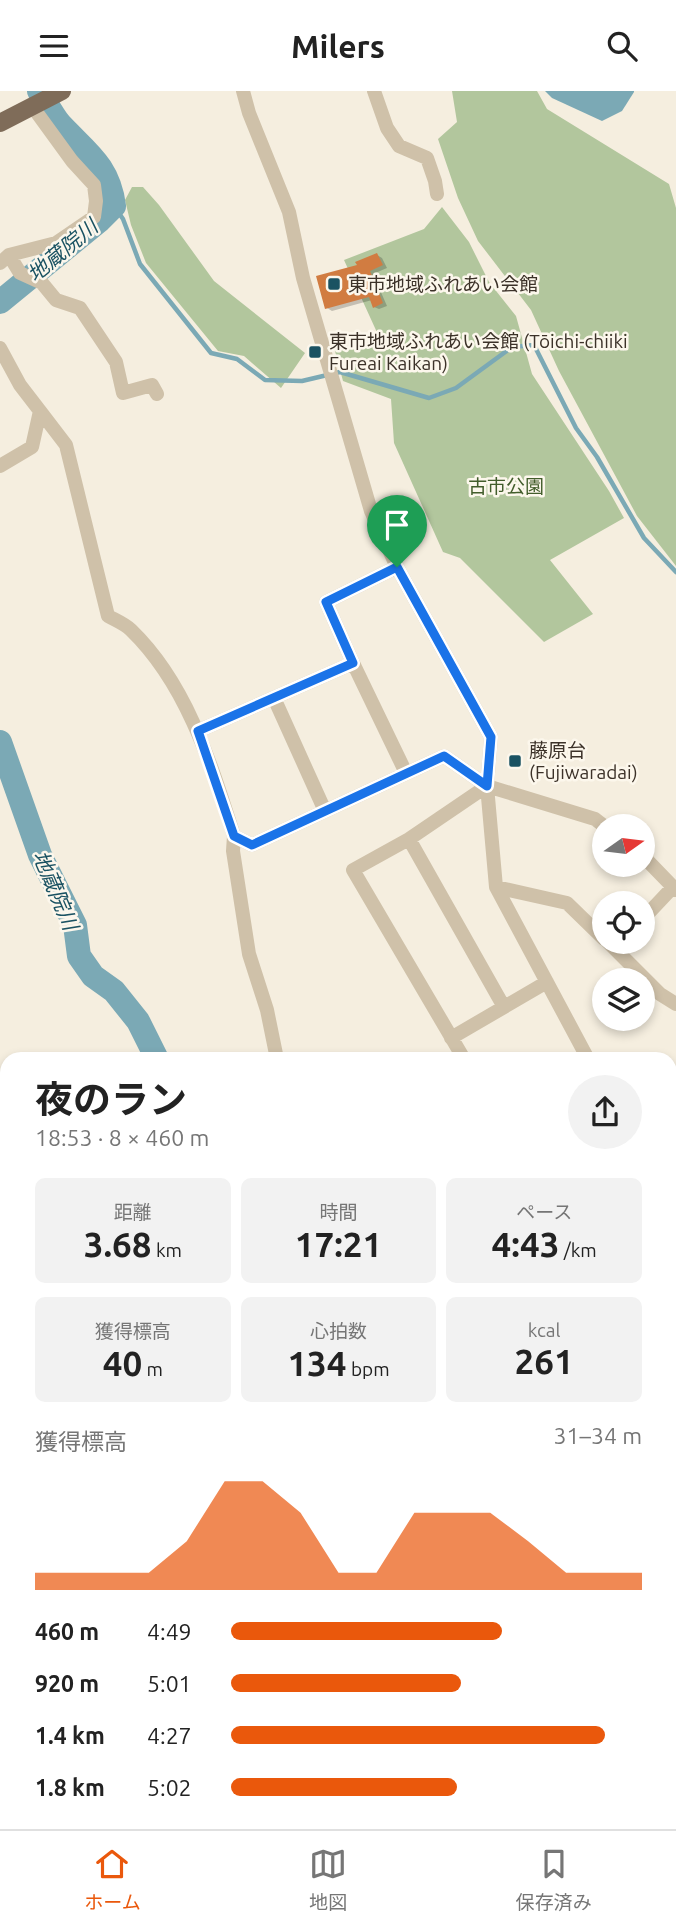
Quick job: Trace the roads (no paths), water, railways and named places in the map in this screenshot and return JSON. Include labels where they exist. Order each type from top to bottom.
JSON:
[{"type":"main road","points":[[0,123],[46,99]]},
{"type":"street","points":[[243,91],[249,113],[289,212],[303,278],[372,512],[397,567],[491,737],[487,786],[496,887],[584,1052]]},
{"type":"street","points":[[374,91],[387,128],[399,146],[427,157],[437,194]]},
{"type":"street","points":[[4,259],[56,243],[94,217],[94,185],[72,161],[46,99]]},
{"type":"street","points":[[4,259],[20,273],[42,283],[56,300],[80,308],[116,362],[123,393],[152,385],[157,394]]},
{"type":"street","points":[[0,348],[20,385],[66,445],[108,616],[130,629],[161,667],[198,731],[234,836],[233,851],[249,954],[267,1010],[276,1052]]},
{"type":"street","points":[[0,466],[32,447],[40,411]]},
{"type":"street","points":[[397,567],[326,602],[406,773]]},
{"type":"street","points":[[198,731],[353,663]]},
{"type":"street","points":[[274,698],[325,811]]},
{"type":"street","points":[[234,836],[252,845],[444,756],[487,786],[592,818]]},
{"type":"street","points":[[460,1052],[353,870],[409,839],[487,786]]},
{"type":"street","points":[[409,839],[504,1007]]},
{"type":"street","points":[[655,868],[675,888],[655,907]]},
{"type":"street","points":[[496,887],[567,903],[592,925]]},
{"type":"street","points":[[622,954],[660,994],[676,1004]]},
{"type":"street","points":[[452,1038],[547,982]]},
{"type":"water","points":[[545,91],[634,92],[622,111],[602,121],[552,98]]},
{"type":"waterway","name":"地蔵院川","points":[[0,302],[114,206],[102,169],[60,124],[39,91]]},
{"type":"waterway","points":[[114,206],[123,219],[140,264],[211,353],[237,359],[265,380],[302,381],[340,372],[429,398],[456,388],[512,347],[534,345],[576,428],[597,457],[644,538],[676,572]]},
{"type":"waterway","name":"地蔵院川","points":[[0,742],[40,855],[75,925],[79,956],[93,976],[114,991],[138,1021],[154,1052]]},
{"type":"place","name":"東市地域ふれあい会館","points":[[334,284]]},
{"type":"place","name":"東市地域ふれあい会館 (Tōichi-chiiki Fureai Kaikan)","points":[[315,352]]},
{"type":"place","name":"藤原台 (Fujiwaradai)","points":[[515,761]]},
{"type":"park label","name":"古市公園","points":[[506,486]]}]
